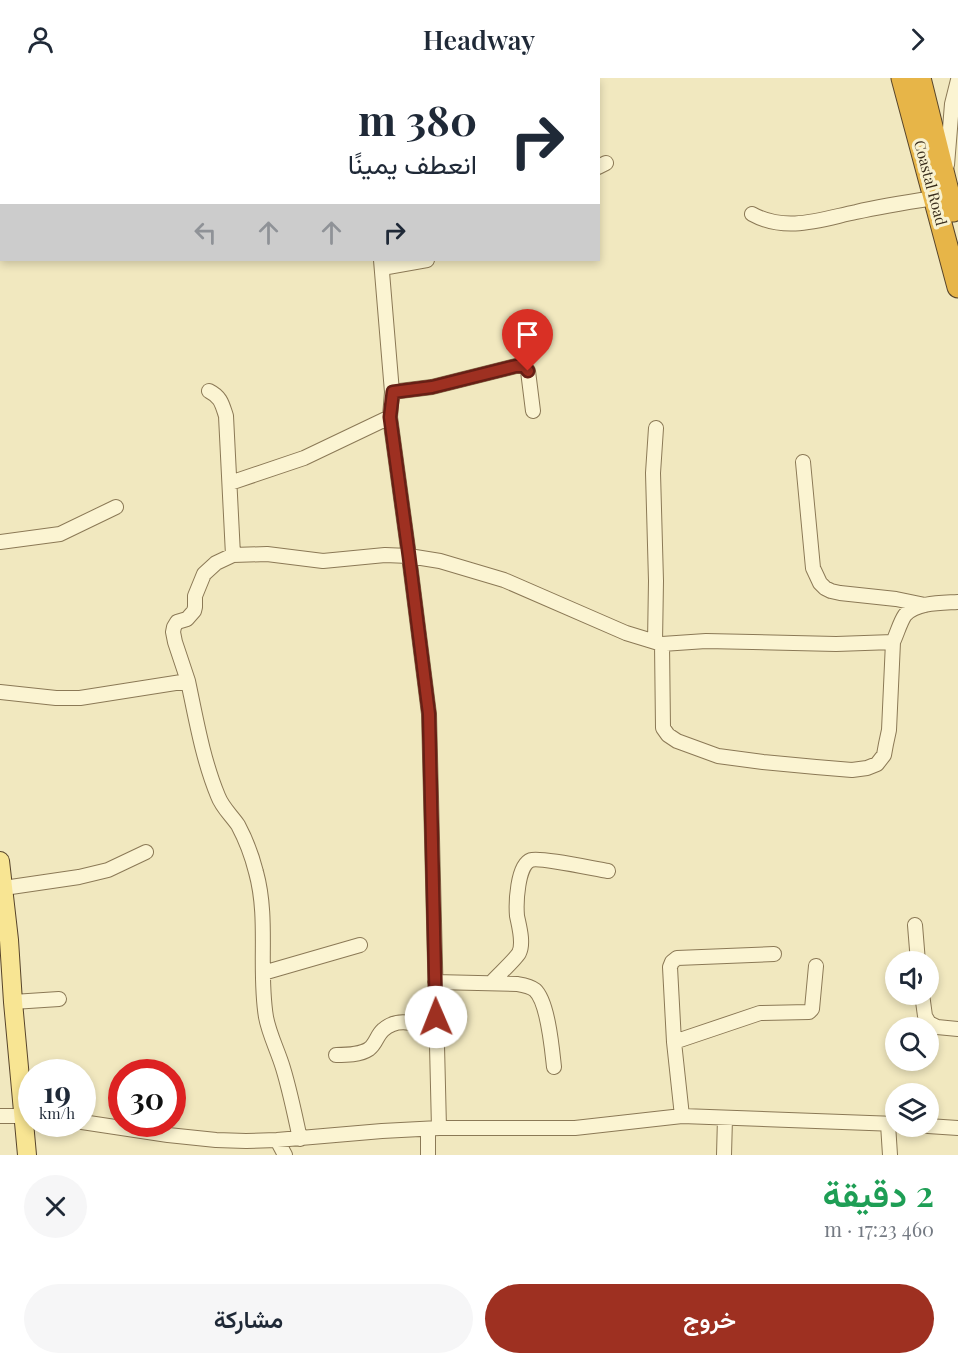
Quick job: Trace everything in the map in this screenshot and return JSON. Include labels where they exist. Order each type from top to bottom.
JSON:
[{"type":"highway","name":"Coastal Road","points":[[902,78],[940,192],[958,231]]},
{"type":"highway","name":"Coastal Road","points":[[920,78],[958,288]]},
{"type":"main road","points":[[0,861],[4,888],[5,940],[20,1059]]},
{"type":"main road","points":[[27,1137],[27,1155]]},
{"type":"street","points":[[753,214],[763,220],[777,223],[803,224],[940,192],[952,104],[958,80]]},
{"type":"street","points":[[416,261],[381,264],[393,392],[390,417],[429,714],[436,1034],[433,1128],[428,1155]]},
{"type":"street","points":[[393,392],[432,387],[524,366],[528,371],[533,411]]},
{"type":"street","points":[[209,391],[217,395],[226,416],[233,555]]},
{"type":"street","points":[[230,483],[304,458],[390,417]]},
{"type":"street","points":[[656,428],[653,473],[658,643],[663,728],[668,735],[689,746],[718,756],[852,770],[877,764],[884,755],[889,730],[893,642],[905,616],[912,610],[925,605],[958,602]]},
{"type":"street","points":[[803,462],[813,568],[820,583],[825,588],[840,593],[896,599],[925,605]]},
{"type":"street","points":[[0,542],[60,534],[116,507]]},
{"type":"street","points":[[300,1139],[283,1068],[266,1020],[263,928],[256,873],[244,836],[224,809],[208,767],[188,681],[173,632],[177,622],[187,619],[194,611],[195,596],[204,574],[216,563],[233,555],[267,554],[322,561],[385,555],[409,556],[440,561],[504,580],[626,633],[658,643],[893,642]]},
{"type":"street","points":[[0,692],[80,698],[188,681]]},
{"type":"street","points":[[4,888],[80,877],[108,870],[146,852]]},
{"type":"street","points":[[490,983],[519,953],[521,944],[517,895],[525,864],[531,860],[548,861],[608,872]]},
{"type":"street","points":[[915,925],[917,951]]},
{"type":"street","points":[[263,973],[360,945]]},
{"type":"street","points":[[682,1116],[674,1042],[670,967],[672,962],[677,958],[774,954]]},
{"type":"street","points":[[674,1042],[760,1013],[809,1012],[812,1009],[816,966]]},
{"type":"street","points":[[435,982],[517,984],[534,989],[545,1009],[554,1067]]},
{"type":"street","points":[[13,1002],[59,999]]},
{"type":"street","points":[[924,1005],[928,1023],[937,1027],[958,1029]]},
{"type":"street","points":[[336,1055],[362,1053],[369,1049],[382,1031],[394,1022],[416,1024],[436,1034]]},
{"type":"street","points":[[0,1116],[18,1113]]},
{"type":"street","points":[[96,1124],[216,1140],[277,1140],[433,1128],[575,1128],[682,1116],[885,1124]]},
{"type":"street","points":[[724,1155],[725,1118]]},
{"type":"street","points":[[939,1127],[958,1128]]},
{"type":"street","points":[[890,1155],[891,1137]]},
{"type":"street","points":[[277,1140],[285,1155]]},
{"type":"route","points":[[436,1017],[429,714],[390,417],[393,392],[432,387],[516,366],[524,366],[528,371]]}]
